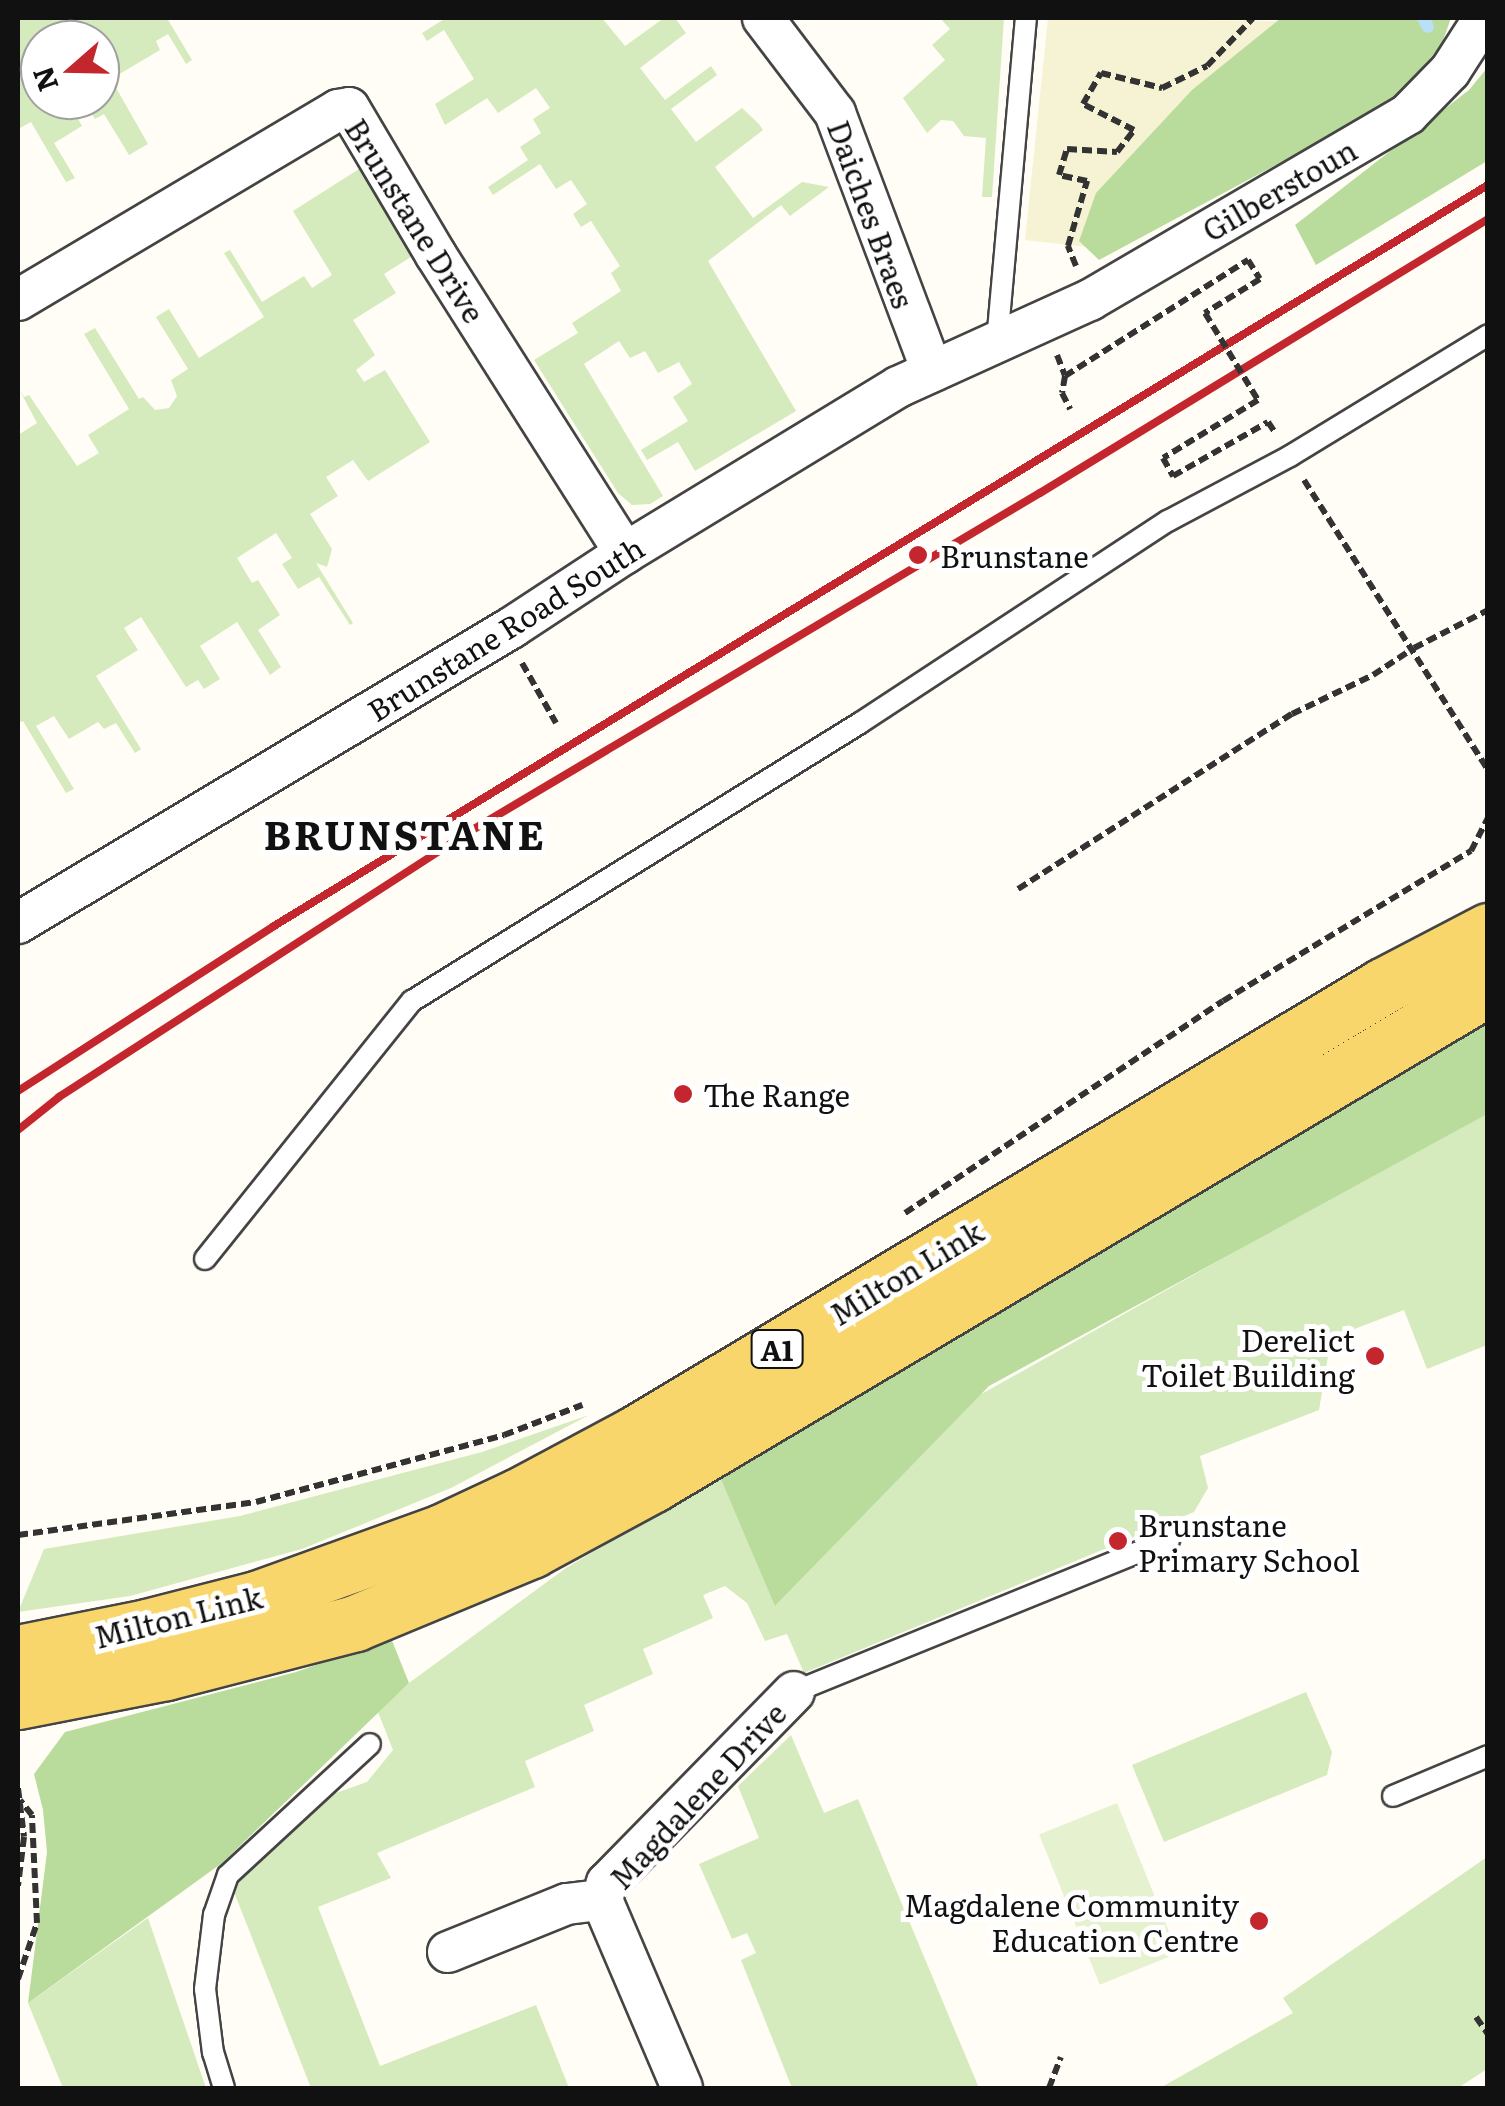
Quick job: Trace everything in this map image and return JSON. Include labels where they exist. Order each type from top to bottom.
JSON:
[{"type":"main road","name":"Milton Link","points":[[18,1653],[148,1627],[256,1599],[442,1532],[519,1496],[636,1434],[1383,986],[1488,931]]},
{"type":"main road","name":"Milton Link","points":[[18,1701],[166,1672],[355,1623],[532,1550],[654,1484],[1488,988]]},
{"type":"street","name":"Daiches Braes","points":[[762,18],[835,113],[932,371]]},
{"type":"street","name":"Gilberstoun","points":[[1041,322],[1090,300],[1408,114],[1450,71],[1484,18]]},
{"type":"street","name":"Brunstane Drive","points":[[18,300],[338,110],[349,108],[436,255],[624,553]]},
{"type":"street","name":"Brunstane Road South","points":[[18,923],[510,628],[624,553],[932,371],[1041,322]]},
{"type":"street","name":"Magdalene Drive","points":[[682,2088],[602,1900],[607,1883],[794,1692]]},
{"type":"street","name":"Magdalene Drive","points":[[448,1952],[567,1904],[602,1900]]},
{"type":"lane","points":[[997,342],[1026,18]]},
{"type":"lane","points":[[205,1259],[412,1001],[860,723],[1168,521],[1290,456],[1488,335]]},
{"type":"lane","points":[[794,1692],[1169,1540]]},
{"type":"lane","points":[[224,2088],[213,2052],[206,1989],[214,1916],[228,1875],[370,1744]]},
{"type":"lane","points":[[1394,1796],[1488,1756]]},
{"type":"path","points":[[1090,300],[1068,246],[1087,180],[1059,175],[1067,149],[1117,152],[1134,130],[1083,104],[1101,73],[1162,88],[1207,66],[1253,18]]},
{"type":"path","points":[[1070,410],[1062,393],[1065,376],[1248,260],[1260,279],[1205,313],[1258,400],[1164,458],[1174,476],[1268,422]]},
{"type":"path","points":[[1290,456],[1488,770]]},
{"type":"path","points":[[1018,889],[1292,714],[1372,675],[1414,648],[1488,610]]},
{"type":"path","points":[[510,628],[524,670],[556,723]]},
{"type":"path","points":[[898,1218],[1222,1001],[1471,851],[1488,818]]},
{"type":"path","points":[[18,1535],[256,1502],[504,1435],[594,1400]]},
{"type":"path","points":[[18,1788],[24,1836],[18,1886]]},
{"type":"path","points":[[18,1979],[24,1972],[37,1923],[32,1815],[20,1800]]},
{"type":"path","points":[[1476,2017],[1488,2034]]},
{"type":"path","points":[[1049,2088],[1061,2057]]},
{"type":"shaded area","points":[[1048,18],[1281,21],[1087,247],[1025,240]]},
{"type":"green space","points":[[18,18],[167,18],[192,60],[186,64],[168,34],[156,41],[160,50],[120,74],[120,20],[20,20],[20,120],[79,120],[82,126],[54,143],[75,178],[66,182],[31,122],[18,129]]},
{"type":"green space","points":[[446,18],[602,18],[625,46],[664,18],[675,18],[686,33],[640,68],[665,100],[711,66],[717,75],[671,109],[696,142],[742,108],[759,124],[763,130],[715,167],[753,218],[802,182],[829,187],[790,216],[781,205],[708,261],[796,411],[695,471],[678,442],[647,460],[641,450],[688,421],[673,397],[692,384],[679,362],[658,373],[645,351],[630,358],[619,341],[584,364],[663,496],[650,504],[632,505],[618,493],[534,360],[578,333],[572,323],[621,291],[611,273],[620,266],[591,221],[581,227],[573,214],[587,204],[571,180],[556,189],[540,164],[493,195],[488,187],[528,160],[520,147],[541,133],[533,119],[550,108],[536,88],[498,113],[487,98],[445,125],[435,104],[474,79],[444,30],[427,41],[422,33]]},
{"type":"green space","points":[[940,18],[1004,18],[992,197],[982,197],[986,138],[964,136],[953,121],[941,120],[927,133],[903,98],[945,60],[932,45],[950,29]]},
{"type":"green space","points":[[1281,18],[1451,18],[1441,46],[1391,103],[1099,260],[1079,241],[1096,193],[1192,90]]},
{"type":"green space","points":[[1487,68],[1487,161],[1316,265],[1295,225],[1469,90]]},
{"type":"green space","points":[[120,95],[148,144],[129,155],[108,120],[120,120]]},
{"type":"green space","points":[[359,169],[414,255],[384,274],[396,293],[353,320],[375,355],[356,370],[364,382],[385,370],[430,442],[368,481],[353,460],[326,477],[338,496],[310,514],[332,549],[327,567],[316,563],[353,623],[350,625],[319,577],[298,589],[282,564],[292,558],[276,533],[237,558],[252,583],[258,580],[280,615],[258,630],[281,667],[270,675],[237,622],[200,646],[220,679],[204,689],[198,680],[186,687],[141,617],[124,628],[138,650],[96,676],[141,749],[135,753],[116,723],[104,729],[98,722],[69,739],[54,716],[36,726],[74,789],[66,793],[23,721],[18,723],[18,435],[37,423],[18,387],[24,397],[29,395],[77,466],[99,453],[88,435],[129,409],[84,334],[95,328],[139,399],[143,397],[155,410],[169,408],[177,396],[171,380],[188,369],[156,317],[169,309],[199,358],[264,317],[224,253],[230,250],[262,302],[304,276],[312,288],[332,275],[293,211]]},
{"type":"green space","points":[[1487,1020],[1487,1114],[989,1386],[775,1606],[720,1477],[1058,1271]]},
{"type":"green space","points":[[1487,1110],[1487,1345],[1427,1369],[1404,1310],[1331,1338],[1319,1410],[1200,1456],[1208,1488],[1194,1512],[804,1673],[787,1634],[765,1641],[747,1603],[725,1586],[703,1595],[713,1618],[643,1649],[653,1674],[584,1705],[594,1731],[525,1761],[535,1787],[377,1853],[391,1878],[318,1907],[380,2066],[536,2005],[569,2088],[311,2088],[232,1887],[333,1794],[367,1782],[393,1750],[378,1712],[409,1683],[566,1568],[720,1477],[776,1605],[978,1396]]},
{"type":"green space","points":[[589,1415],[451,1488],[302,1549],[130,1596],[18,1612],[44,1549],[240,1516],[482,1452]]},
{"type":"green space","points":[[391,1638],[409,1683],[222,1863],[28,2003],[47,1852],[34,1774],[65,1732],[296,1672]]},
{"type":"green space","points":[[1306,1692],[1332,1752],[1327,1775],[1164,1842],[1132,1765]]},
{"type":"green space","points":[[791,1735],[824,1813],[858,1799],[979,2088],[792,2088],[741,1960],[756,1953],[747,1933],[732,1939],[699,1864],[759,1838],[738,1786]]},
{"type":"green space","points":[[1117,1803],[1178,1953],[1100,1985],[1039,1834]]},
{"type":"green space","points":[[1487,1857],[1487,2069],[1458,2088],[1160,2088],[1293,2013],[1283,1998]]},
{"type":"green space","points":[[148,1918],[206,2088],[63,2088],[28,2003]]},
{"type":"waterway","points":[[1423,18],[1428,27]]},
{"type":"railway","points":[[18,1091],[274,926],[1488,185]]},
{"type":"railway","points":[[18,1130],[59,1097],[474,829],[1040,493],[1488,219]]},
{"type":"place","name":"Brunstane","points":[[918,555]]},
{"type":"place","name":"The Range","points":[[683,1094]]},
{"type":"place","name":"Derelict Toilet Building","points":[[1375,1356]]},
{"type":"place","name":"Brunstane Primary School","points":[[1118,1541]]},
{"type":"place","name":"Magdalene Community Education Centre","points":[[1259,1921]]},
{"type":"district","name":"BRUNSTANE","points":[[405,833]]}]
